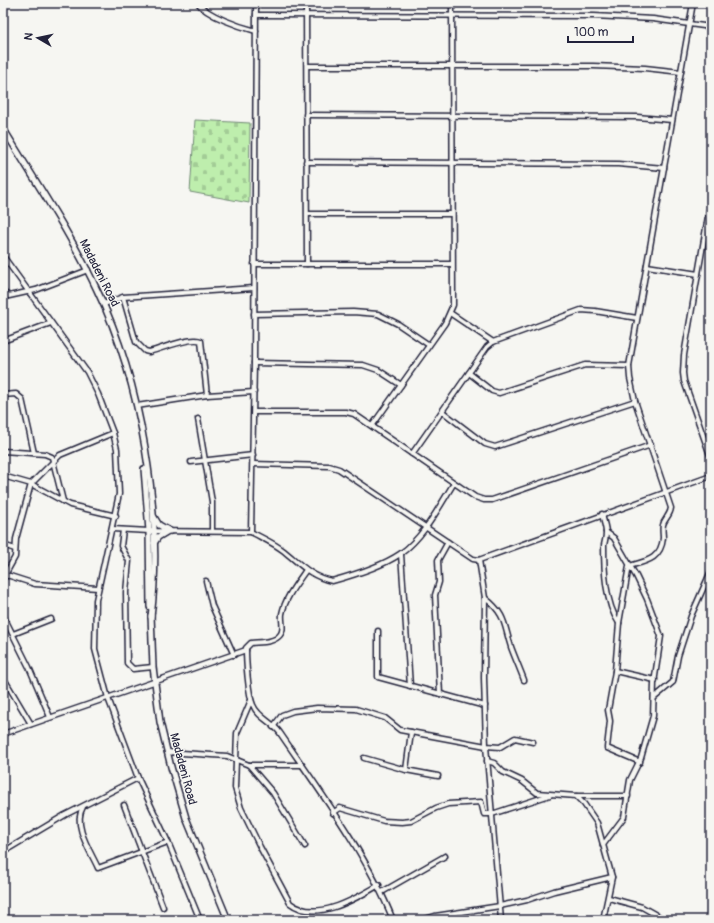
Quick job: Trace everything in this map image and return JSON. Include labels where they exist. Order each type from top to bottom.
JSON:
[{"type":"street","points":[[198,3],[203,8],[235,26],[256,31]]},
{"type":"street","points":[[252,532],[256,3]]},
{"type":"street","points":[[306,3],[307,264]]},
{"type":"street","points":[[372,426],[428,346],[450,313],[453,305],[451,214],[453,164],[452,3]]},
{"type":"street","points":[[629,566],[648,561],[654,558],[659,552],[663,538],[663,525],[670,513],[670,504],[635,401],[629,366],[693,3]]},
{"type":"street","points":[[256,16],[594,16],[653,19],[711,27]]},
{"type":"street","points":[[307,66],[644,68],[681,72]]},
{"type":"street","points":[[306,114],[636,117],[672,120]]},
{"type":"street","name":"Madadeni Road","points":[[3,128],[88,270],[104,304],[123,357],[137,406],[152,510],[151,616],[153,666],[160,722],[186,818],[228,920]]},
{"type":"street","points":[[306,162],[624,165],[664,168]]},
{"type":"street","points":[[711,199],[683,373],[711,458]]},
{"type":"street","points":[[308,214],[451,214]]},
{"type":"street","points":[[3,256],[87,372],[98,394],[113,433],[117,449],[119,494],[116,516],[98,588],[95,618],[95,649],[108,698],[138,778],[168,842],[200,920]]},
{"type":"street","points":[[254,264],[452,264]]},
{"type":"street","points":[[647,266],[698,274]]},
{"type":"street","points":[[3,292],[9,296],[27,291],[39,290],[88,270]]},
{"type":"street","points":[[104,304],[123,297],[254,288]]},
{"type":"street","points":[[123,297],[136,342],[145,351],[149,352],[185,341],[198,339],[201,341],[207,395]]},
{"type":"street","points":[[412,454],[443,412],[487,347],[493,342],[581,310],[637,318]]},
{"type":"street","points":[[254,314],[353,312],[378,314],[398,324],[428,346]]},
{"type":"street","points":[[450,313],[493,342]]},
{"type":"street","points":[[3,341],[50,322]]},
{"type":"street","points":[[254,363],[363,364],[378,370],[401,385]]},
{"type":"street","points":[[469,373],[492,391],[499,393],[586,365],[629,366]]},
{"type":"street","points":[[137,406],[207,395],[254,392]]},
{"type":"street","points":[[3,395],[16,394],[22,399],[34,453]]},
{"type":"street","points":[[443,412],[485,444],[495,447],[635,401]]},
{"type":"street","points":[[254,412],[346,412],[354,414],[479,499],[492,500],[651,445]]},
{"type":"street","points":[[198,419],[212,502],[212,531]]},
{"type":"street","points":[[98,588],[35,584],[4,576],[15,557],[16,539],[31,484],[60,455],[113,433]]},
{"type":"street","name":"Madadeni Road","points":[[143,442],[154,544],[153,599],[151,616]]},
{"type":"street","points":[[3,451],[48,455],[54,460],[63,501]]},
{"type":"street","points":[[191,462],[253,455]]},
{"type":"street","points":[[253,464],[329,466],[340,469],[425,528],[473,559],[479,560],[602,514],[711,476]]},
{"type":"street","points":[[3,476],[31,484],[63,501],[81,508],[116,516]]},
{"type":"street","points":[[112,529],[252,532],[283,550],[306,570],[324,579],[332,581],[380,565],[400,554],[425,528],[454,483]]},
{"type":"street","points":[[152,510],[157,523],[169,531]]},
{"type":"street","points":[[602,514],[606,532],[604,544],[606,580],[611,607],[614,616],[619,623]]},
{"type":"street","points":[[123,530],[120,546],[129,563],[126,592],[127,662],[133,669],[153,666]]},
{"type":"street","points":[[154,544],[158,537],[169,531]]},
{"type":"street","points":[[602,845],[624,817],[631,777],[640,762],[653,716],[660,632],[647,599],[612,535],[606,532]]},
{"type":"street","points":[[440,694],[435,595],[439,582],[438,560],[448,542]]},
{"type":"street","points":[[3,545],[15,549]]},
{"type":"street","points":[[400,554],[410,686]]},
{"type":"street","points":[[479,560],[485,598],[486,746],[501,920]]},
{"type":"street","points":[[629,566],[619,623],[615,671],[608,710],[610,721],[607,746],[610,750],[640,762]]},
{"type":"street","points":[[3,734],[108,698],[155,680],[234,655],[246,650],[251,643],[271,641],[280,636],[282,631],[282,616],[285,606],[306,570]]},
{"type":"street","points":[[654,698],[673,682],[678,656],[691,616],[711,571]]},
{"type":"street","points":[[206,581],[209,597],[221,629],[234,655]]},
{"type":"street","points":[[485,598],[494,605],[504,620],[510,645],[524,680]]},
{"type":"street","points":[[3,615],[50,717]]},
{"type":"street","points":[[13,634],[51,619]]},
{"type":"street","points":[[378,631],[378,677],[485,706]]},
{"type":"street","points":[[246,650],[251,700],[258,714],[280,732],[334,813],[379,885],[393,920]]},
{"type":"street","points":[[615,671],[655,680]]},
{"type":"street","points":[[3,677],[31,724]]},
{"type":"street","points":[[251,700],[237,732],[234,758],[235,788],[241,808],[285,894],[296,908],[314,912],[335,908],[346,904],[379,885]]},
{"type":"street","points":[[274,727],[282,715],[293,712],[317,708],[356,709],[385,718],[400,730],[486,746],[500,747],[515,738],[533,742]]},
{"type":"street","points":[[406,770],[411,732]]},
{"type":"street","points":[[167,752],[234,758],[249,765],[273,793],[305,846]]},
{"type":"street","points":[[364,758],[406,770],[438,776]]},
{"type":"street","points":[[487,761],[494,763],[503,772],[522,781],[537,793],[576,796],[628,796]]},
{"type":"street","points":[[249,765],[301,765]]},
{"type":"street","points":[[3,852],[138,778]]},
{"type":"street","points":[[334,813],[340,808],[384,821],[402,822],[411,821],[436,808],[448,804],[480,802],[484,814],[492,814],[550,795]]},
{"type":"street","points":[[576,796],[593,816],[612,877],[609,898],[602,920]]},
{"type":"street","points":[[124,806],[163,907]]},
{"type":"street","points":[[83,807],[79,815],[80,827],[98,868],[142,853],[168,842]]},
{"type":"street","points":[[382,892],[445,856]]},
{"type":"street","points":[[422,920],[435,916],[500,906],[612,877]]},
{"type":"street","points":[[609,898],[642,907],[665,920]]},
{"type":"green space","points":[[195,120],[250,123],[249,203],[190,192]]}]
